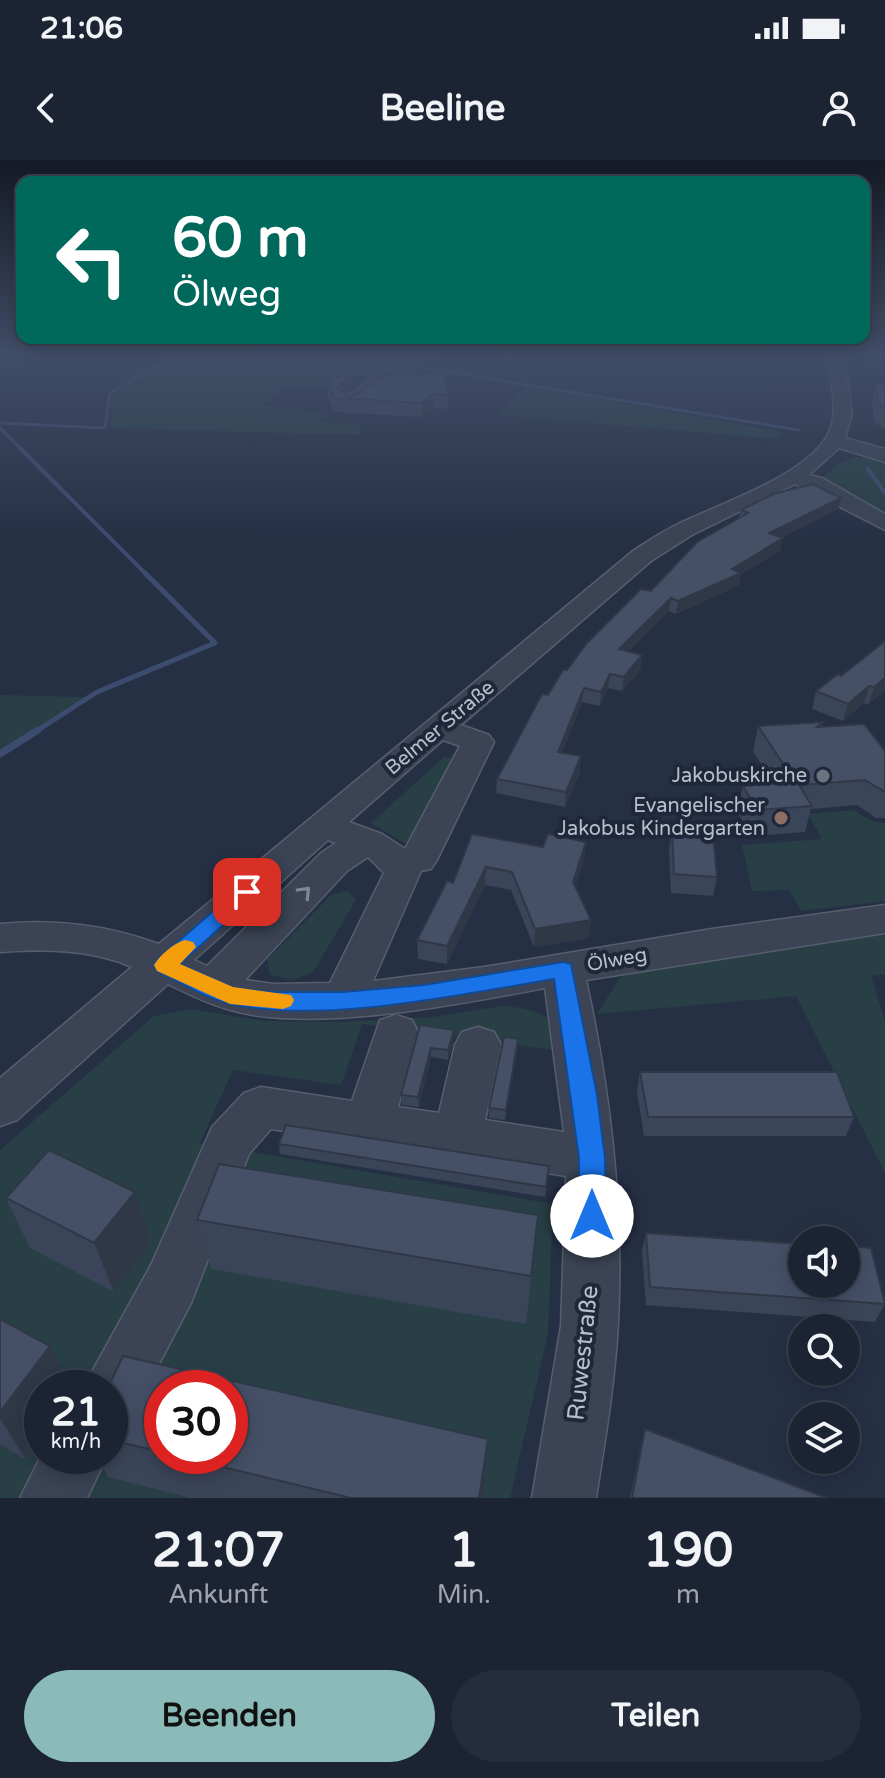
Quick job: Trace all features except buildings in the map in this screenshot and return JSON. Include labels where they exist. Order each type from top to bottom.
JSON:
[{"type":"street","points":[[842,415],[834,442],[856,445],[885,456]]},
{"type":"street","name":"Belmer Straße","points":[[0,1106],[323,825],[642,556],[682,531],[793,477],[809,467],[834,442]]},
{"type":"street","points":[[793,477],[814,483],[885,523]]},
{"type":"street","points":[[418,860],[478,742],[440,728]]},
{"type":"street","points":[[323,825],[387,852],[398,861],[403,873],[343,1000]]},
{"type":"street","points":[[212,988],[334,862],[349,851],[368,844]]},
{"type":"street","name":"Ölweg","points":[[0,938],[42,934],[83,938],[126,948],[230,995],[270,1000],[343,1000],[424,993],[752,935],[885,919]]},
{"type":"street","name":"Ruwestraße","points":[[563,969],[581,1064],[592,1158],[593,1244],[584,1376],[564,1498]]},
{"type":"street","points":[[369,1124],[396,1032]]},
{"type":"street","points":[[457,1138],[478,1045]]},
{"type":"street","points":[[124,1370],[171,1284],[229,1142],[261,1107],[592,1158]]},
{"type":"street","points":[[52,1498],[66,1474]]},
{"type":"shaded area","points":[[112,415],[323,415],[320,421],[359,425],[361,435],[111,428]]},
{"type":"shaded area","points":[[503,415],[689,415],[781,432],[778,439]]},
{"type":"shaded area","points":[[855,457],[885,461],[885,519],[817,481],[841,463]]},
{"type":"shaded area","points":[[0,695],[86,697],[0,751]]},
{"type":"shaded area","points":[[445,756],[462,762],[417,850],[371,823]]},
{"type":"shaded area","points":[[853,810],[874,822],[885,823],[885,901],[801,911],[789,890],[752,891],[742,845],[822,839],[808,814]]},
{"type":"shaded area","points":[[347,891],[356,900],[313,972],[293,980],[270,975],[267,960],[331,895]]},
{"type":"shaded area","points":[[885,931],[885,974],[871,976],[885,1021],[885,1173],[796,996],[597,1014],[621,976],[779,942]]},
{"type":"shaded area","points":[[503,1006],[543,1015],[555,1028],[559,1038],[562,1051],[362,1024],[341,1085],[233,1070],[200,1143],[553,1204],[548,1334],[510,1498],[0,1498],[0,1150],[154,1016],[191,1009],[263,1021],[341,1022],[432,1017]]},
{"type":"waterway","points":[[0,423],[105,428],[107,415]]},
{"type":"waterway","points":[[710,415],[798,430]]},
{"type":"waterway","points":[[0,428],[215,643],[97,692],[35,732]]},
{"type":"waterway","points":[[868,469],[885,493]]},
{"type":"waterway","points":[[0,754],[38,730]]},
{"type":"slow traffic","points":[[185,947],[165,965],[230,995],[283,1000]]},
{"type":"place","name":"Jakobuskirche","points":[[823,776]]},
{"type":"place","name":"Evangelischer Jakobus Kindergarten","points":[[781,818]]},
{"type":"route","points":[[247,892],[165,965],[230,995],[270,1000],[343,1000],[424,993],[563,969],[585,1095],[592,1158],[592,1216]]}]
